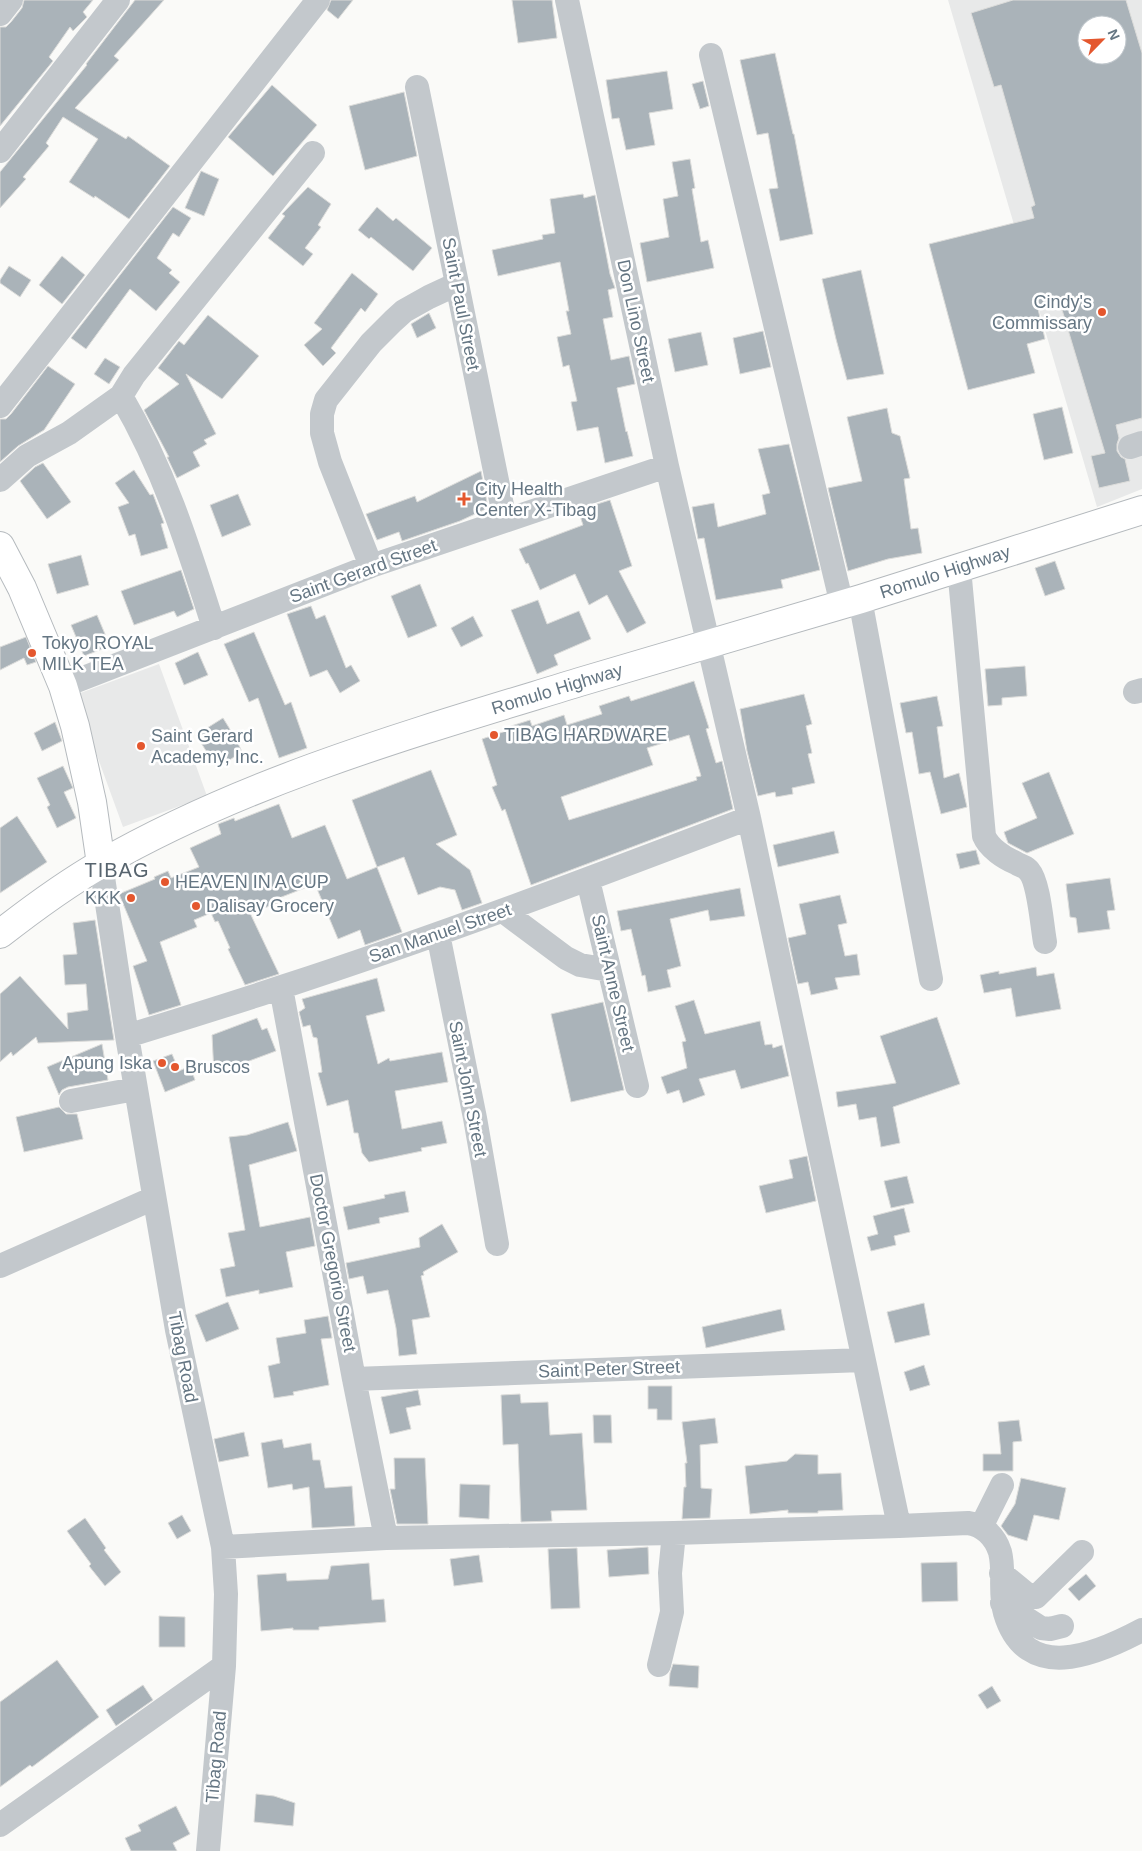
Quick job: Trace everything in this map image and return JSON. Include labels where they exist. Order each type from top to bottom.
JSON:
[{"type":"main road","name":"Romulo Highway","points":[[0,934],[101,864],[175,826],[298,773],[446,723],[851,602],[1142,510]]},
{"type":"main road","points":[[0,546],[22,588],[63,686],[75,726],[92,802],[101,864]]},
{"type":"street","points":[[0,14],[11,0]]},
{"type":"street","points":[[0,151],[118,0]]},
{"type":"street","points":[[0,406],[318,0]]},
{"type":"street","name":"Don Lino Street","points":[[567,0],[667,466],[749,818],[899,1526]]},
{"type":"street","points":[[711,55],[851,602],[930,979]]},
{"type":"street","name":"Saint Paul Street","points":[[417,87],[505,520]]},
{"type":"street","points":[[0,480],[27,456],[69,433],[121,396],[134,375],[313,153]]},
{"type":"street","points":[[370,566],[330,462],[322,433],[322,414],[326,400],[371,344],[404,311],[429,296],[457,284]]},
{"type":"street","points":[[121,396],[157,464],[171,498],[214,628]]},
{"type":"street","name":"Saint Gerard Street","points":[[63,686],[370,566],[667,466]]},
{"type":"street","points":[[958,568],[984,836],[993,848],[1014,863],[1026,867],[1032,875],[1045,942]]},
{"type":"street","name":"San Manuel Street","points":[[127,1036],[281,988],[438,934],[588,880],[749,818]]},
{"type":"street","name":"Tibag Road","points":[[101,864],[127,1036],[177,1330],[224,1547],[226,1594],[224,1666],[208,1851]]},
{"type":"street","name":"Saint Anne Street","points":[[588,880],[637,1086]]},
{"type":"street","points":[[503,911],[566,958],[580,964],[609,970]]},
{"type":"street","name":"Saint John Street","points":[[438,934],[498,1244]]},
{"type":"street","name":"Doctor Gregorio Street","points":[[281,988],[354,1379],[386,1538]]},
{"type":"street","points":[[70,1101],[136,1089]]},
{"type":"street","points":[[0,1266],[154,1198]]},
{"type":"street","name":"Saint Peter Street","points":[[354,1379],[863,1360]]},
{"type":"street","points":[[982,1527],[1002,1485]]},
{"type":"street","points":[[224,1547],[386,1538],[674,1533],[968,1523],[982,1527],[995,1541],[1000,1552],[1002,1603],[1009,1623],[1020,1641],[1035,1653],[1051,1658],[1064,1659],[1078,1656],[1142,1630]]},
{"type":"street","points":[[659,1665],[672,1612],[670,1573],[674,1533]]},
{"type":"street","points":[[1001,1573],[1029,1596],[1036,1597],[1082,1552]]},
{"type":"street","points":[[1002,1603],[1041,1628],[1050,1629],[1062,1626]]},
{"type":"street","points":[[0,1825],[224,1666]]},
{"type":"shaded area","points":[[948,0],[1142,0],[1142,489],[1097,507]]},
{"type":"shaded area","name":"Saint Gerard Academy, Inc.","points":[[159,664],[207,796],[123,827],[75,695]]},
{"type":"building","points":[[24,0],[93,0],[83,12],[87,17],[73,31],[70,27],[49,57],[53,61],[0,126],[0,27],[6,27],[11,22],[22,8]]},
{"type":"building","points":[[135,0],[164,0],[114,56],[119,60],[75,108],[126,139],[128,136],[170,166],[129,219],[95,196],[94,198],[69,182],[98,139],[63,117],[46,143],[49,146],[23,177],[26,179],[0,208],[0,172],[87,65]]},
{"type":"building","points":[[331,0],[353,0],[338,19],[327,10]]},
{"type":"building","points":[[512,0],[552,0],[557,38],[518,43]]},
{"type":"building","points":[[1013,0],[1126,0],[1142,53],[1142,418],[1116,425],[1119,438],[1117,451],[1125,459],[1130,481],[1099,488],[1091,456],[1105,453],[1060,303],[1038,309],[1045,339],[1027,344],[1035,373],[968,390],[929,244],[1034,218],[1031,207],[1035,205],[1001,85],[994,87],[971,13]]},
{"type":"building","points":[[775,53],[794,134],[813,234],[780,241],[769,189],[778,188],[768,133],[757,135],[740,60]]},
{"type":"building","points":[[667,71],[673,109],[649,113],[655,145],[626,150],[619,118],[612,119],[606,80]]},
{"type":"building","points":[[703,81],[709,106],[700,109],[692,84]]},
{"type":"building","points":[[272,85],[317,125],[273,176],[228,137]]},
{"type":"building","points":[[404,92],[417,156],[365,170],[349,106]]},
{"type":"building","points":[[690,159],[695,188],[692,189],[701,242],[708,240],[714,268],[647,282],[640,243],[669,237],[663,199],[678,196],[672,162]]},
{"type":"building","points":[[201,171],[219,179],[204,216],[185,208]]},
{"type":"building","points":[[308,187],[331,204],[318,225],[321,227],[305,248],[313,254],[303,266],[268,238],[285,216],[282,214]]},
{"type":"building","points":[[583,194],[584,198],[595,195],[610,274],[615,288],[608,290],[613,317],[603,319],[611,360],[629,356],[635,384],[617,388],[633,456],[605,463],[598,427],[577,431],[571,402],[577,401],[569,365],[563,367],[557,337],[571,334],[560,262],[498,276],[492,250],[543,239],[542,235],[555,233],[550,199]]},
{"type":"building","points":[[173,207],[191,218],[179,237],[173,233],[157,258],[172,270],[169,273],[180,282],[156,311],[130,289],[86,349],[71,338]]},
{"type":"building","points":[[377,207],[393,221],[396,218],[432,248],[413,271],[371,237],[369,239],[358,230]]},
{"type":"building","points":[[62,256],[85,275],[62,304],[39,285]]},
{"type":"building","points":[[9,266],[31,280],[20,297],[0,283]]},
{"type":"building","points":[[861,270],[884,374],[847,380],[822,279]]},
{"type":"building","points":[[352,273],[378,294],[365,312],[361,308],[331,348],[336,353],[323,366],[304,345],[322,329],[314,323]]},
{"type":"building","points":[[429,313],[436,328],[417,338],[411,324]]},
{"type":"building","points":[[208,315],[259,356],[222,399],[186,374],[216,434],[204,440],[207,444],[193,452],[200,466],[177,478],[167,457],[169,457],[144,410],[179,384],[158,368],[179,341],[184,345]]},
{"type":"building","points":[[763,331],[771,367],[740,374],[733,338]]},
{"type":"building","points":[[701,332],[708,365],[675,372],[668,339]]},
{"type":"building","points":[[105,358],[120,367],[109,384],[94,374]]},
{"type":"building","points":[[48,366],[75,384],[44,430],[18,446],[0,462],[0,419],[6,419],[11,414]]},
{"type":"building","points":[[1062,407],[1073,453],[1044,460],[1033,414]]},
{"type":"building","points":[[887,408],[892,433],[900,436],[910,478],[904,479],[911,529],[918,528],[922,553],[888,559],[848,571],[828,488],[862,481],[847,417]]},
{"type":"building","points":[[789,444],[820,570],[781,580],[783,588],[716,600],[704,538],[698,539],[692,507],[714,503],[718,527],[766,514],[762,495],[770,493],[758,449]]},
{"type":"building","points":[[43,463],[71,502],[47,519],[20,481],[35,467]]},
{"type":"building","points":[[134,470],[150,495],[153,494],[164,523],[161,524],[168,548],[141,556],[135,534],[129,536],[118,507],[129,503],[115,483]]},
{"type":"building","points":[[481,471],[488,508],[460,521],[402,541],[399,532],[377,540],[366,514],[415,496],[417,502]]},
{"type":"building","points":[[238,494],[251,525],[222,537],[210,505]]},
{"type":"building","points":[[610,500],[632,566],[619,571],[646,623],[627,633],[607,595],[589,605],[575,574],[540,590],[528,563],[526,564],[519,549],[583,525],[578,510]]},
{"type":"building","points":[[81,555],[89,585],[57,594],[48,564]]},
{"type":"building","points":[[1055,561],[1065,589],[1045,596],[1035,568]]},
{"type":"building","points":[[181,570],[194,609],[177,617],[174,611],[134,625],[121,591]]},
{"type":"building","points":[[420,584],[437,626],[408,638],[391,596]]},
{"type":"building","points":[[538,600],[547,624],[579,611],[591,639],[554,655],[558,665],[537,674],[511,610]]},
{"type":"building","points":[[311,606],[316,619],[325,615],[346,668],[351,665],[360,681],[340,693],[327,670],[310,677],[287,614]]},
{"type":"building","points":[[97,615],[110,646],[84,656],[71,625]]},
{"type":"building","points":[[473,616],[483,636],[461,647],[451,628]]},
{"type":"building","points":[[254,632],[285,705],[291,702],[307,748],[279,758],[258,698],[249,702],[224,644]]},
{"type":"building","points":[[26,637],[36,662],[27,665],[24,658],[0,670],[0,647]]},
{"type":"building","points":[[198,652],[208,675],[184,685],[175,663]]},
{"type":"building","points":[[1025,666],[1027,696],[1002,698],[1002,705],[988,706],[985,669]]},
{"type":"building","points":[[694,681],[709,728],[706,729],[716,763],[722,761],[733,809],[531,885],[505,809],[502,811],[492,787],[497,785],[482,739],[506,731],[505,728],[530,720],[532,726],[564,715],[567,725],[602,714],[599,706],[629,696],[631,701]],"holes":[[[689,735],[701,776],[696,777],[697,780],[569,820],[561,797],[653,765],[647,748]]]},
{"type":"building","points":[[804,694],[812,724],[806,726],[812,753],[808,754],[815,783],[792,788],[793,794],[776,797],[775,792],[758,796],[747,751],[740,709]]},
{"type":"building","points":[[937,696],[943,726],[937,727],[944,778],[959,773],[967,807],[941,814],[930,772],[919,774],[912,732],[906,733],[900,703]]},
{"type":"building","points":[[223,718],[242,752],[217,768],[196,735]]},
{"type":"building","points":[[55,722],[62,741],[42,751],[34,733]]},
{"type":"building","points":[[63,766],[73,788],[64,792],[76,818],[57,828],[47,807],[50,805],[37,778]]},
{"type":"building","points":[[431,770],[457,835],[436,844],[470,870],[482,903],[462,910],[455,890],[440,887],[418,895],[404,857],[377,867],[352,800]]},
{"type":"building","points":[[1049,772],[1074,834],[1027,853],[1008,843],[1004,832],[1037,818],[1022,783]]},
{"type":"building","points":[[279,804],[292,838],[325,825],[347,879],[377,867],[402,932],[365,945],[360,930],[338,939],[315,884],[279,898],[281,902],[250,913],[279,974],[245,985],[228,949],[230,948],[218,921],[215,922],[211,913],[194,920],[197,927],[160,942],[181,1005],[149,1015],[133,966],[147,961],[119,894],[155,879],[154,877],[168,871],[171,878],[199,867],[190,848],[221,834],[218,824],[234,818],[235,821]]},
{"type":"building","points":[[17,816],[47,862],[0,893],[0,828]]},
{"type":"building","points":[[834,831],[839,853],[778,867],[773,845]]},
{"type":"building","points":[[976,850],[980,864],[960,869],[956,854]]},
{"type":"building","points":[[1110,878],[1115,910],[1107,911],[1110,929],[1078,933],[1076,918],[1070,917],[1066,884]]},
{"type":"building","points":[[740,888],[745,916],[710,921],[708,910],[670,919],[681,966],[667,970],[671,987],[648,992],[645,975],[642,976],[631,929],[621,931],[617,911]]},
{"type":"building","points":[[840,895],[847,923],[838,925],[845,956],[857,954],[860,975],[835,978],[838,989],[811,995],[808,982],[798,984],[788,938],[806,934],[799,904]]},
{"type":"building","points":[[95,920],[114,1040],[38,1043],[36,1037],[13,1056],[11,1052],[0,1062],[0,994],[20,976],[68,1029],[67,1013],[88,1010],[86,984],[65,985],[63,955],[77,954],[73,923]]},
{"type":"building","points":[[1036,967],[1037,976],[1054,973],[1061,1009],[1016,1017],[1011,988],[984,993],[980,975],[999,971],[999,974]]},
{"type":"building","points":[[377,978],[385,1011],[366,1016],[378,1064],[389,1058],[390,1061],[442,1052],[448,1082],[395,1091],[402,1129],[442,1121],[447,1143],[421,1148],[422,1151],[369,1162],[362,1153],[358,1133],[354,1133],[348,1100],[327,1106],[318,1073],[322,1072],[317,1038],[313,1037],[310,1025],[303,1027],[299,1012],[305,1008],[302,999]]},
{"type":"building","points":[[694,1000],[705,1034],[760,1021],[765,1045],[772,1044],[773,1048],[782,1045],[789,1076],[741,1089],[735,1070],[699,1079],[705,1095],[683,1103],[679,1090],[667,1094],[661,1077],[687,1068],[682,1042],[686,1041],[675,1006]]},
{"type":"building","points":[[603,1002],[624,1090],[571,1102],[551,1014]]},
{"type":"building","points":[[937,1017],[960,1084],[893,1107],[900,1143],[881,1147],[876,1117],[859,1120],[856,1104],[838,1107],[836,1092],[896,1083],[880,1036]]},
{"type":"building","points":[[257,1018],[262,1030],[267,1028],[276,1051],[214,1074],[212,1035]]},
{"type":"building","points":[[102,1044],[108,1080],[68,1087],[62,1090],[59,1095],[47,1067]]},
{"type":"building","points":[[172,1054],[179,1071],[190,1066],[195,1080],[165,1092],[153,1061]]},
{"type":"building","points":[[59,1107],[66,1114],[77,1114],[83,1139],[24,1152],[16,1117]]},
{"type":"building","points":[[288,1122],[297,1151],[249,1165],[260,1227],[310,1217],[315,1246],[286,1252],[293,1287],[259,1294],[259,1290],[226,1297],[220,1269],[235,1266],[228,1233],[245,1230],[229,1137],[247,1135]]},
{"type":"building","points":[[807,1156],[816,1201],[766,1213],[759,1186],[793,1178],[789,1160]]},
{"type":"building","points":[[907,1176],[914,1203],[891,1208],[884,1181]]},
{"type":"building","points":[[405,1191],[409,1212],[379,1218],[380,1223],[348,1230],[343,1207],[385,1198],[384,1195]]},
{"type":"building","points":[[904,1208],[910,1232],[894,1236],[896,1245],[871,1251],[867,1237],[878,1234],[873,1216]]},
{"type":"building","points":[[442,1224],[458,1252],[423,1272],[424,1275],[421,1276],[430,1317],[412,1320],[417,1354],[399,1356],[396,1328],[388,1290],[367,1294],[363,1276],[349,1279],[346,1263],[420,1247],[419,1238]]},
{"type":"building","points":[[228,1302],[239,1329],[206,1342],[195,1315]]},
{"type":"building","points":[[924,1303],[930,1335],[895,1343],[887,1312]]},
{"type":"building","points":[[781,1309],[785,1330],[706,1348],[702,1327]]},
{"type":"building","points":[[328,1316],[332,1338],[321,1339],[329,1385],[293,1392],[294,1395],[274,1398],[268,1366],[280,1363],[276,1338],[306,1333],[304,1320]]},
{"type":"building","points":[[924,1365],[930,1385],[910,1391],[904,1372]]},
{"type":"building","points":[[648,1386],[672,1386],[672,1420],[657,1420],[657,1409],[648,1409]]},
{"type":"building","points":[[418,1390],[421,1405],[406,1408],[411,1429],[390,1434],[381,1397]]},
{"type":"building","points":[[520,1394],[521,1403],[548,1402],[550,1435],[582,1433],[587,1510],[551,1511],[552,1521],[521,1522],[518,1444],[503,1445],[501,1395]]},
{"type":"building","points":[[593,1415],[611,1415],[612,1443],[594,1443]]},
{"type":"building","points":[[715,1418],[718,1443],[700,1445],[701,1488],[712,1489],[710,1518],[682,1519],[684,1487],[686,1487],[685,1463],[687,1463],[682,1422]]},
{"type":"building","points":[[1019,1420],[1022,1441],[1013,1442],[1013,1471],[983,1471],[983,1454],[1001,1454],[998,1422]]},
{"type":"building","points":[[244,1432],[249,1456],[219,1462],[214,1439]]},
{"type":"building","points":[[282,1439],[284,1448],[311,1443],[313,1460],[320,1460],[325,1488],[352,1486],[355,1526],[312,1528],[309,1487],[293,1490],[292,1484],[268,1488],[261,1443]]},
{"type":"building","points":[[795,1454],[818,1455],[818,1474],[841,1473],[843,1510],[818,1511],[818,1513],[788,1513],[788,1510],[750,1514],[745,1466],[787,1461]]},
{"type":"building","points":[[394,1458],[425,1458],[428,1524],[397,1524],[390,1489],[395,1489]]},
{"type":"building","points":[[1021,1478],[1066,1488],[1059,1520],[1034,1515],[1027,1541],[1008,1535],[1001,1526],[1015,1504]]},
{"type":"building","points":[[460,1484],[490,1485],[489,1519],[459,1517]]},
{"type":"building","points":[[182,1515],[191,1531],[177,1539],[168,1523]]},
{"type":"building","points":[[85,1518],[106,1548],[104,1550],[121,1572],[105,1586],[89,1566],[91,1564],[67,1531]]},
{"type":"building","points":[[648,1547],[649,1574],[609,1577],[607,1550]]},
{"type":"building","points":[[577,1548],[580,1608],[551,1609],[548,1549]]},
{"type":"building","points":[[479,1555],[483,1582],[454,1586],[450,1559]]},
{"type":"building","points":[[957,1562],[958,1601],[922,1602],[921,1563]]},
{"type":"building","points":[[369,1563],[372,1600],[384,1599],[386,1622],[319,1627],[319,1630],[293,1630],[293,1628],[261,1631],[257,1575],[286,1573],[287,1581],[328,1579],[331,1566]]},
{"type":"building","points":[[1086,1574],[1096,1586],[1079,1601],[1068,1589]]},
{"type":"building","points":[[159,1616],[185,1617],[185,1647],[159,1647]]},
{"type":"building","points":[[57,1660],[99,1717],[32,1767],[30,1765],[0,1787],[0,1702]]},
{"type":"building","points":[[673,1664],[699,1666],[698,1688],[669,1686]]},
{"type":"building","points":[[143,1685],[153,1700],[116,1726],[106,1710]]},
{"type":"building","points":[[992,1686],[1001,1701],[987,1709],[978,1695]]},
{"type":"building","points":[[256,1794],[274,1796],[295,1803],[293,1826],[254,1822]]},
{"type":"building","points":[[176,1806],[190,1834],[173,1843],[177,1851],[131,1851],[125,1838],[141,1831],[138,1825]]},
{"type":"place","name":"Cindy's Commissary","points":[[1102,312]]},
{"type":"place","name":"City Health Center X-Tibag","points":[[464,499]]},
{"type":"place","name":"Tokyo ROYAL MILK TEA","points":[[32,653]]},
{"type":"place","name":"TIBAG HARDWARE","points":[[494,735]]},
{"type":"place","name":"Saint Gerard Academy, Inc.","points":[[141,746]]},
{"type":"place","name":"HEAVEN IN A CUP","points":[[165,882]]},
{"type":"place","name":"KKK","points":[[131,898]]},
{"type":"place","name":"Dalisay Grocery","points":[[196,906]]},
{"type":"place","name":"Apung Iska","points":[[162,1063]]},
{"type":"place","name":"Bruscos","points":[[175,1067]]},
{"type":"district","name":"TIBAG","points":[[117,870]]}]
